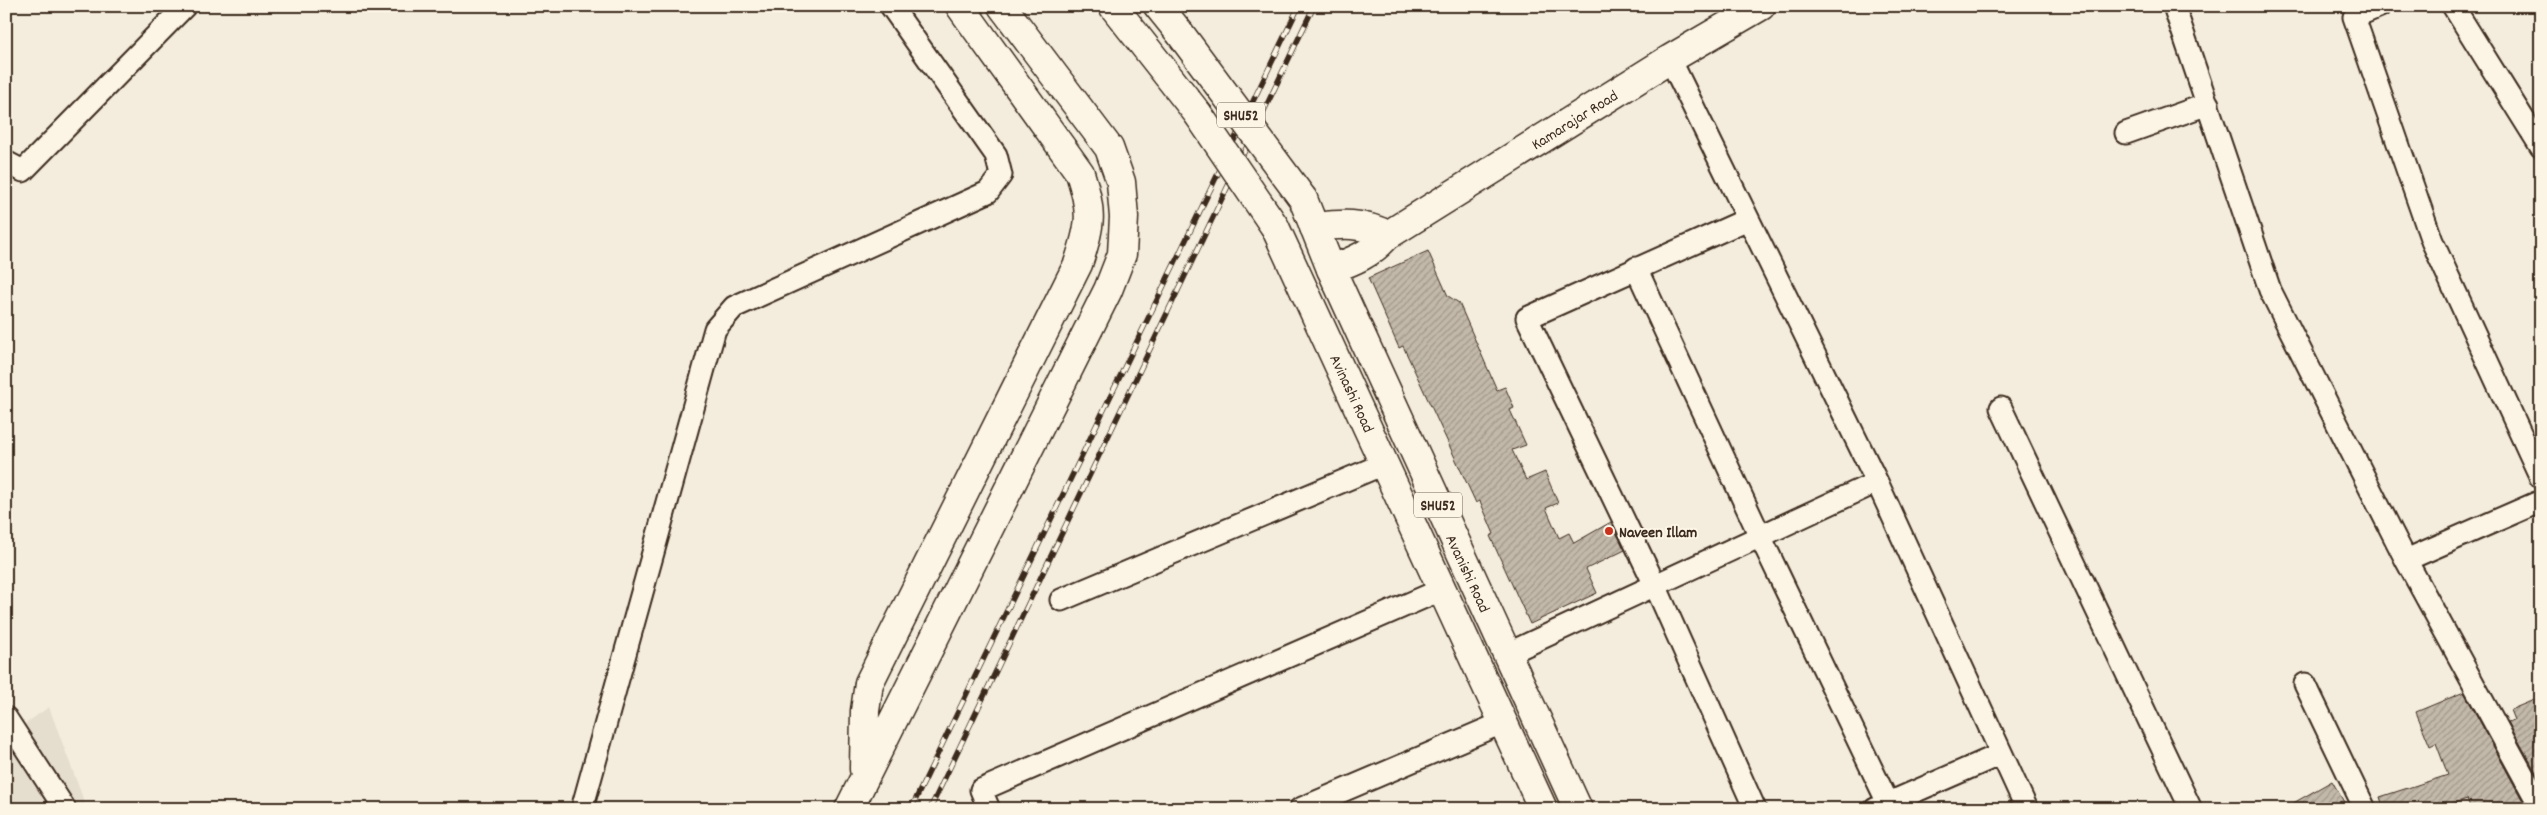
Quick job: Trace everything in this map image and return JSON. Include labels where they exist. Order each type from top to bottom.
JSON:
[{"type":"main road","points":[[863,781],[865,711],[869,682],[1078,264],[1090,229],[1089,201],[1080,173],[960,6]]},
{"type":"main road","points":[[849,809],[1108,290],[1122,254],[1124,217],[1121,182],[1109,148],[1002,6]]},
{"type":"main road","name":"Avinashi Road","points":[[1114,6],[1198,114],[1275,227],[1386,463],[1543,809]]},
{"type":"main road","name":"Avanishi Road","points":[[1158,6],[1302,199],[1331,269],[1578,809]]},
{"type":"main road","name":"Kamarajar Road","points":[[1331,269],[1361,258],[1376,249],[1388,235],[1670,59],[1761,6]]},
{"type":"main road","points":[[1314,227],[1352,224],[1370,227],[1388,235]]},
{"type":"main road","points":[[1449,601],[1482,600]]},
{"type":"main road","points":[[1523,764],[1552,751]]},
{"type":"street","points":[[6,162],[23,172],[185,6]]},
{"type":"street","points":[[582,809],[715,329],[734,307],[988,192],[1001,175],[996,155],[891,6]]},
{"type":"street","points":[[2174,6],[2270,290],[2406,560],[2539,802]]},
{"type":"street","points":[[2380,6],[2354,17],[2432,241],[2541,478]]},
{"type":"street","points":[[2453,6],[2541,147]]},
{"type":"street","points":[[1670,59],[1877,482],[2027,809]]},
{"type":"street","points":[[2126,133],[2208,104]]},
{"type":"street","points":[[1748,219],[1527,318],[1655,585],[1756,809]]},
{"type":"street","points":[[1636,268],[1882,806],[2001,754]]},
{"type":"street","points":[[2000,408],[2191,809]]},
{"type":"street","points":[[1061,600],[1386,463]]},
{"type":"street","points":[[1507,654],[1877,482]]},
{"type":"street","points":[[2406,560],[2541,501]]},
{"type":"street","points":[[990,809],[981,790],[1449,601]]},
{"type":"street","points":[[2305,684],[2365,809]]},
{"type":"street","points":[[6,718],[65,809]]},
{"type":"street","points":[[1300,809],[1504,722]]},
{"type":"shaded area","points":[[49,707],[87,809],[6,809],[6,737]]},
{"type":"building","points":[[1428,251],[1448,296],[1459,303],[1497,390],[1505,387],[1514,408],[1510,410],[1526,445],[1512,450],[1526,480],[1545,472],[1558,503],[1546,508],[1559,538],[1569,533],[1574,543],[1611,522],[1625,550],[1586,569],[1597,593],[1530,624],[1490,536],[1494,534],[1480,501],[1476,503],[1403,346],[1399,348],[1368,278]]},
{"type":"building","points":[[2464,692],[2525,805],[2516,809],[2471,809],[2467,799],[2438,809],[2384,809],[2380,797],[2448,775],[2436,743],[2430,746],[2416,712]]},
{"type":"building","points":[[2541,697],[2541,781],[2508,722],[2514,720],[2510,710]]},
{"type":"building","points":[[2332,781],[2348,809],[2283,809]]},
{"type":"railway","points":[[911,809],[1299,6]]},
{"type":"railway","points":[[930,809],[1314,6]]},
{"type":"place","name":"Naveen Illam","points":[[1609,531]]}]
